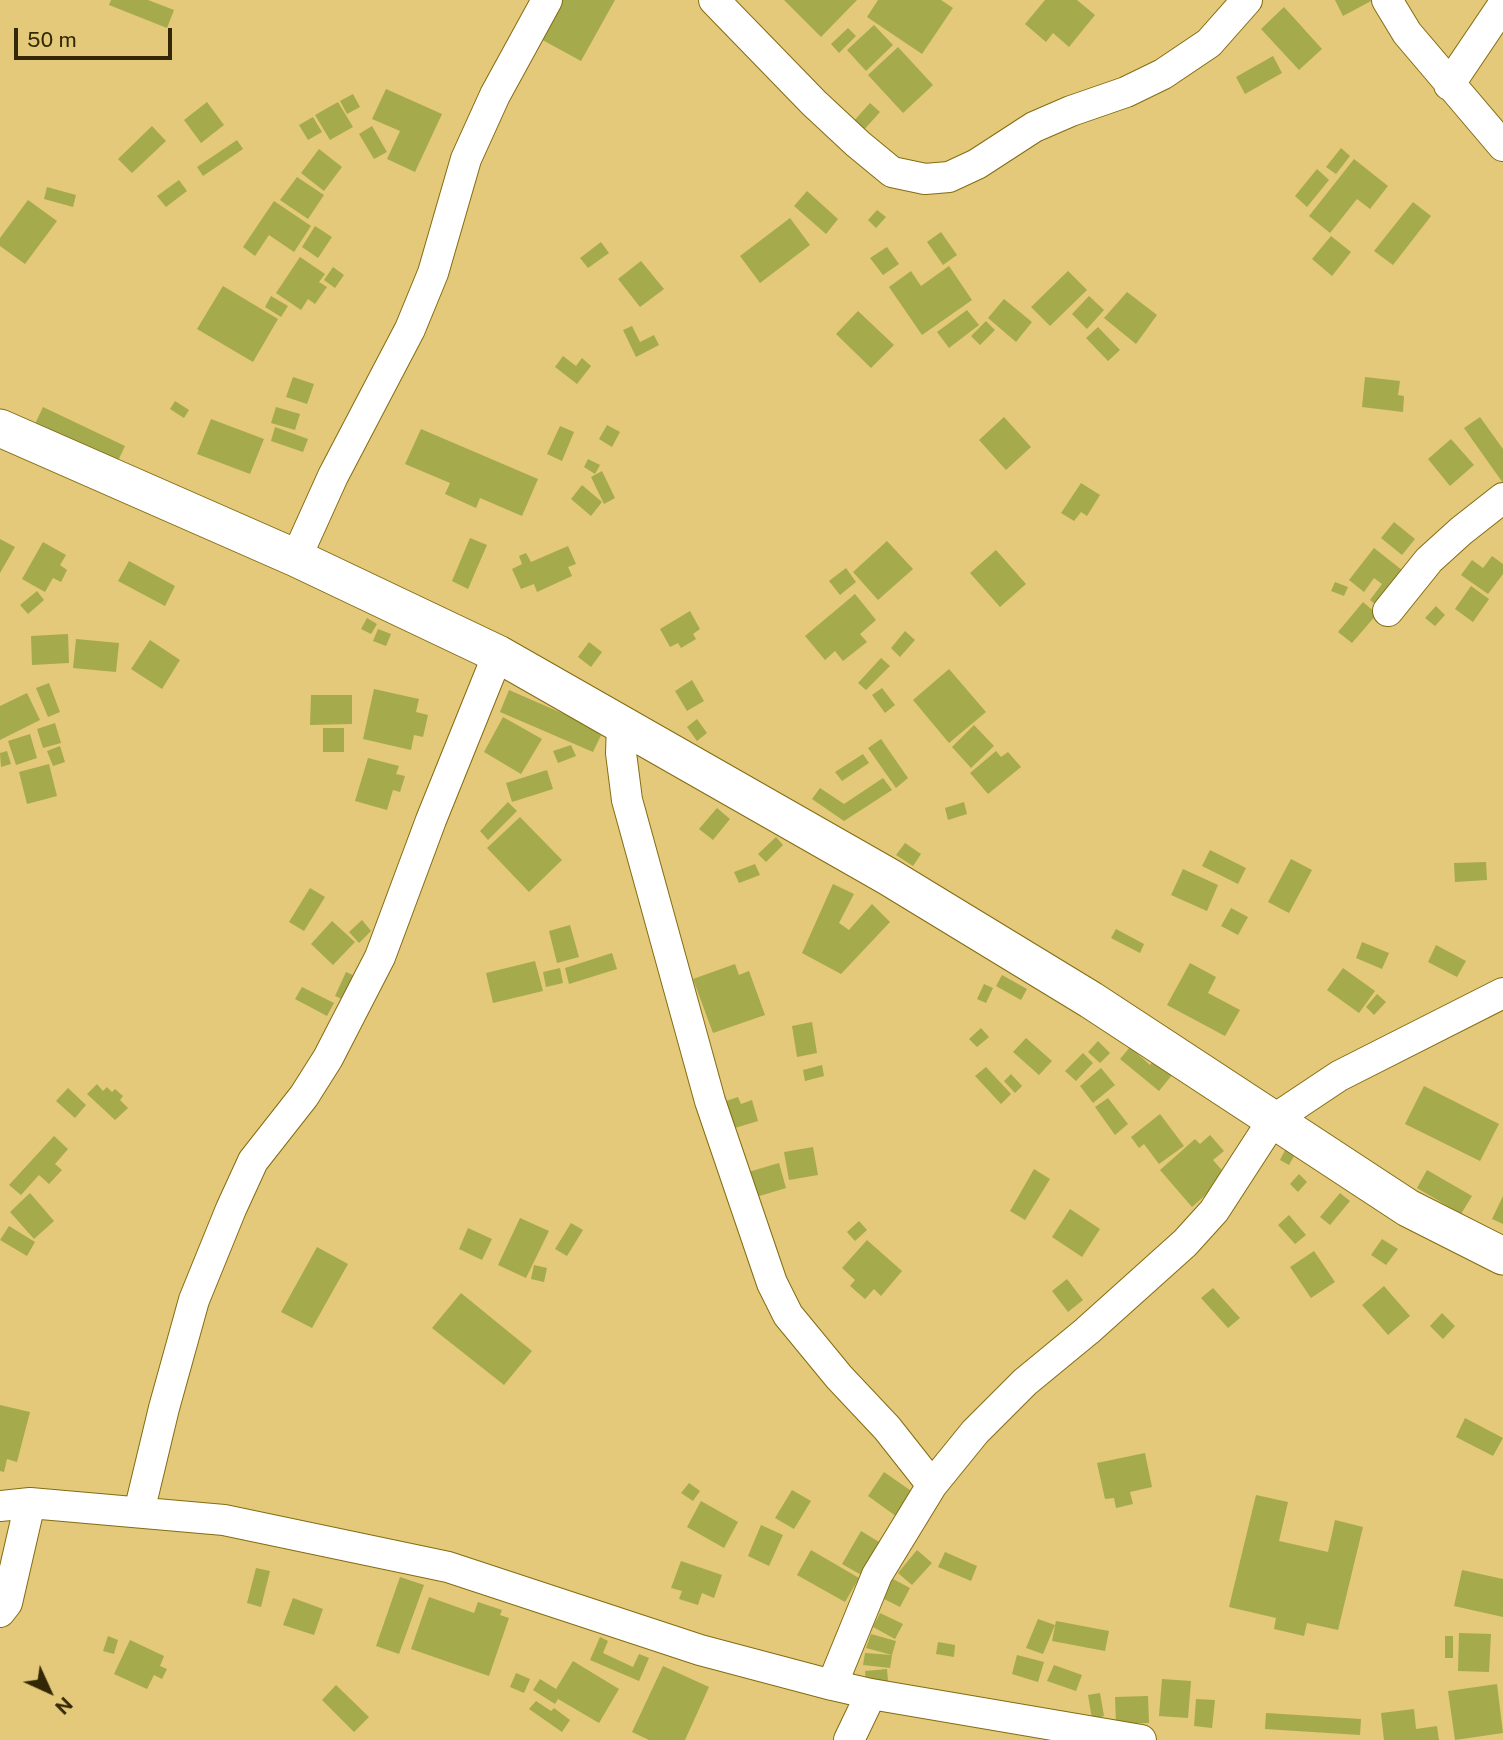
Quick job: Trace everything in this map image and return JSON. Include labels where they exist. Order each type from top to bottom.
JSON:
[{"type":"main road","points":[[0,428],[296,558],[498,654],[889,877],[1068,985],[1408,1208],[1503,1256]]},
{"type":"street","points":[[296,558],[333,476],[410,330],[433,273],[466,159],[495,95],[547,0]]},
{"type":"street","points":[[714,0],[814,103],[858,144],[892,172],[925,179],[949,177],[977,164],[1034,127],[1126,92],[1163,74],[1209,43],[1247,0]]},
{"type":"street","points":[[1387,0],[1407,33],[1503,146]]},
{"type":"street","points":[[1449,85],[1503,5]]},
{"type":"street","points":[[1388,611],[1429,560],[1503,498]]},
{"type":"street","points":[[139,1512],[194,1300],[230,1209],[253,1161],[304,1096],[328,1058],[380,957],[431,820],[498,654]]},
{"type":"street","points":[[622,726],[621,753],[627,800],[710,1101],[772,1283],[789,1315],[839,1377],[887,1428],[932,1485]]},
{"type":"street","points":[[832,1685],[877,1575],[932,1485],[975,1432],[1025,1382],[1087,1331],[1185,1243],[1214,1211],[1273,1120],[1339,1076],[1503,993]]},
{"type":"street","points":[[0,1612],[7,1603],[30,1503]]},
{"type":"street","points":[[0,1506],[30,1503],[224,1520],[448,1567],[701,1650],[832,1685],[1141,1740]]},
{"type":"street","points":[[849,1740],[871,1694]]},
{"type":"building","points":[[111,0],[148,0],[174,10],[167,28],[109,5]]},
{"type":"building","points":[[558,0],[615,0],[581,61],[537,37]]},
{"type":"building","points":[[784,0],[857,0],[821,37]]},
{"type":"building","points":[[878,0],[941,0],[953,8],[922,54],[867,17]]},
{"type":"building","points":[[1045,0],[1077,0],[1095,15],[1069,47],[1053,33],[1046,42],[1025,24]]},
{"type":"building","points":[[1335,0],[1373,0],[1343,16]]},
{"type":"building","points":[[1284,7],[1322,49],[1299,70],[1261,29]]},
{"type":"building","points":[[874,25],[893,45],[866,71],[847,50]]},
{"type":"building","points":[[848,28],[856,36],[839,53],[831,44]]},
{"type":"building","points":[[898,47],[933,85],[903,113],[868,75]]},
{"type":"building","points":[[1273,56],[1282,73],[1245,94],[1236,77]]},
{"type":"building","points":[[386,89],[442,114],[415,172],[387,159],[400,131],[372,119]]},
{"type":"building","points":[[353,94],[360,107],[347,114],[340,101]]},
{"type":"building","points":[[207,102],[224,125],[201,143],[184,120]]},
{"type":"building","points":[[338,102],[353,127],[330,140],[315,115]]},
{"type":"building","points":[[870,103],[880,112],[862,132],[852,123]]},
{"type":"building","points":[[313,117],[322,132],[308,140],[299,125]]},
{"type":"building","points":[[152,126],[166,141],[132,173],[118,159]]},
{"type":"building","points":[[372,126],[387,152],[374,159],[359,134]]},
{"type":"building","points":[[237,140],[243,149],[203,176],[197,167]]},
{"type":"building","points":[[1341,148],[1350,156],[1336,174],[1326,167]]},
{"type":"building","points":[[319,149],[342,167],[324,191],[301,173]]},
{"type":"building","points":[[1354,159],[1388,186],[1370,209],[1357,199],[1330,233],[1309,216]]},
{"type":"building","points":[[1317,169],[1329,180],[1307,207],[1295,196]]},
{"type":"building","points":[[297,177],[324,195],[308,219],[280,200]]},
{"type":"building","points":[[179,180],[187,191],[166,207],[157,196]]},
{"type":"building","points":[[47,187],[76,195],[73,207],[44,199]]},
{"type":"building","points":[[807,191],[838,219],[826,234],[794,206]]},
{"type":"building","points":[[28,200],[57,221],[25,264],[0,246],[0,238]]},
{"type":"building","points":[[274,201],[311,226],[294,252],[269,235],[255,256],[243,247]]},
{"type":"building","points":[[1413,202],[1431,216],[1393,265],[1374,251]]},
{"type":"building","points":[[877,210],[886,217],[876,228],[868,220]]},
{"type":"building","points":[[790,218],[810,245],[760,283],[740,256]]},
{"type":"building","points":[[315,226],[332,237],[318,258],[302,247]]},
{"type":"building","points":[[941,232],[957,255],[943,265],[927,242]]},
{"type":"building","points":[[1331,236],[1351,252],[1332,276],[1312,259]]},
{"type":"building","points":[[601,242],[609,253],[588,268],[580,258]]},
{"type":"building","points":[[887,247],[899,264],[883,275],[870,258]]},
{"type":"building","points":[[300,257],[325,274],[319,282],[327,287],[315,304],[308,299],[301,310],[276,293]]},
{"type":"building","points":[[641,261],[664,289],[640,307],[618,279]]},
{"type":"building","points":[[949,266],[972,300],[922,335],[889,287],[911,271],[921,286]]},
{"type":"building","points":[[333,267],[344,275],[335,288],[324,280]]},
{"type":"building","points":[[1068,271],[1087,290],[1050,326],[1031,307]]},
{"type":"building","points":[[223,286],[278,319],[253,362],[197,329]]},
{"type":"building","points":[[1127,292],[1157,315],[1136,344],[1104,318]]},
{"type":"building","points":[[271,296],[288,306],[281,317],[265,307]]},
{"type":"building","points":[[1089,296],[1104,310],[1087,329],[1072,314]]},
{"type":"building","points":[[1004,299],[1032,322],[1016,342],[988,318]]},
{"type":"building","points":[[967,310],[979,325],[949,348],[937,332]]},
{"type":"building","points":[[858,311],[894,345],[871,368],[836,334]]},
{"type":"building","points":[[986,321],[995,330],[980,345],[971,336]]},
{"type":"building","points":[[632,326],[640,342],[654,335],[659,345],[636,357],[623,330]]},
{"type":"building","points":[[1098,327],[1120,350],[1108,361],[1086,338]]},
{"type":"building","points":[[563,356],[576,366],[582,358],[591,366],[577,384],[555,367]]},
{"type":"building","points":[[293,377],[314,384],[307,404],[286,397]]},
{"type":"building","points":[[1365,377],[1400,381],[1398,395],[1404,396],[1403,412],[1362,407]]},
{"type":"building","points":[[175,401],[189,410],[184,418],[170,409]]},
{"type":"building","points":[[43,407],[125,446],[117,463],[35,424]]},
{"type":"building","points":[[276,407],[300,414],[295,430],[271,423]]},
{"type":"building","points":[[1004,417],[1031,447],[1006,470],[979,440]]},
{"type":"building","points":[[1480,417],[1503,449],[1503,483],[1464,428]]},
{"type":"building","points":[[211,419],[264,439],[250,474],[197,454]]},
{"type":"building","points":[[607,425],[620,432],[612,447],[599,439]]},
{"type":"building","points":[[560,426],[574,432],[562,461],[547,454]]},
{"type":"building","points":[[275,427],[308,439],[303,452],[271,441]]},
{"type":"building","points":[[421,429],[538,479],[522,516],[480,498],[476,508],[445,494],[450,483],[405,464]]},
{"type":"building","points":[[1451,439],[1474,465],[1450,486],[1428,459]]},
{"type":"building","points":[[588,459],[600,465],[595,474],[584,467]]},
{"type":"building","points":[[602,471],[615,498],[604,504],[591,477]]},
{"type":"building","points":[[1081,483],[1100,495],[1087,516],[1081,512],[1074,521],[1061,513]]},
{"type":"building","points":[[582,485],[602,502],[591,516],[571,499]]},
{"type":"building","points":[[1394,522],[1415,539],[1402,555],[1381,538]]},
{"type":"building","points":[[470,538],[487,545],[468,589],[452,581]]},
{"type":"building","points":[[0,539],[15,547],[0,573]]},
{"type":"building","points":[[887,541],[913,569],[878,600],[853,572]]},
{"type":"building","points":[[43,542],[66,555],[60,565],[67,570],[61,582],[53,578],[45,592],[22,579]]},
{"type":"building","points":[[568,546],[576,564],[568,567],[572,576],[537,592],[534,584],[521,589],[512,569],[522,564],[519,556],[526,553],[531,562]]},
{"type":"building","points":[[1374,548],[1407,574],[1380,608],[1370,600],[1382,584],[1374,578],[1364,592],[1349,580]]},
{"type":"building","points":[[996,550],[1026,584],[1000,607],[970,573]]},
{"type":"building","points":[[1492,556],[1503,564],[1503,574],[1488,594],[1461,575],[1472,560],[1483,568]]},
{"type":"building","points":[[129,561],[175,586],[165,606],[118,581]]},
{"type":"building","points":[[846,568],[856,582],[840,595],[829,581]]},
{"type":"building","points":[[1335,582],[1348,587],[1344,596],[1331,591]]},
{"type":"building","points":[[1471,586],[1489,599],[1473,622],[1455,609]]},
{"type":"building","points":[[37,591],[44,600],[28,614],[20,605]]},
{"type":"building","points":[[855,594],[876,620],[860,634],[867,642],[843,661],[835,651],[825,660],[805,636]]},
{"type":"building","points":[[1363,602],[1377,614],[1352,643],[1338,632]]},
{"type":"building","points":[[1436,606],[1445,615],[1435,626],[1425,618]]},
{"type":"building","points":[[690,611],[700,629],[693,634],[696,639],[681,648],[678,643],[670,647],[660,629]]},
{"type":"building","points":[[367,618],[377,624],[371,634],[361,629]]},
{"type":"building","points":[[378,629],[391,634],[386,646],[373,641]]},
{"type":"building","points":[[905,631],[915,640],[900,657],[891,648]]},
{"type":"building","points":[[68,634],[69,663],[32,665],[31,636]]},
{"type":"building","points":[[76,639],[119,643],[116,672],[73,668]]},
{"type":"building","points":[[150,640],[180,660],[162,689],[131,669]]},
{"type":"building","points":[[589,642],[602,652],[591,667],[578,657]]},
{"type":"building","points":[[881,658],[890,666],[866,690],[858,683]]},
{"type":"building","points":[[949,669],[986,712],[949,743],[913,700]]},
{"type":"building","points":[[692,680],[704,701],[687,711],[675,691]]},
{"type":"building","points":[[49,683],[60,712],[48,717],[36,688]]},
{"type":"building","points":[[882,688],[895,705],[885,713],[872,695]]},
{"type":"building","points":[[374,689],[419,699],[416,712],[428,715],[423,737],[414,735],[411,750],[363,739]]},
{"type":"building","points":[[509,690],[603,731],[593,752],[500,712]]},
{"type":"building","points":[[27,693],[40,720],[0,740],[0,706]]},
{"type":"building","points":[[311,695],[352,695],[352,724],[310,725]]},
{"type":"building","points":[[503,717],[542,739],[521,774],[484,752]]},
{"type":"building","points":[[697,719],[707,733],[697,741],[687,727]]},
{"type":"building","points":[[55,723],[61,743],[43,748],[37,729]]},
{"type":"building","points":[[974,725],[994,746],[971,768],[952,747]]},
{"type":"building","points":[[323,728],[344,728],[344,752],[323,752]]},
{"type":"building","points":[[30,734],[37,758],[16,765],[8,741]]},
{"type":"building","points":[[881,739],[908,778],[896,788],[868,748]]},
{"type":"building","points":[[571,745],[576,756],[558,763],[553,751]]},
{"type":"building","points":[[60,746],[65,762],[53,766],[47,751]]},
{"type":"building","points":[[7,751],[11,764],[1,767],[0,753]]},
{"type":"building","points":[[996,751],[1001,757],[1008,752],[1021,767],[988,794],[970,773]]},
{"type":"building","points":[[863,754],[869,763],[842,781],[835,772]]},
{"type":"building","points":[[368,758],[399,766],[396,774],[405,776],[400,792],[393,790],[387,810],[355,801]]},
{"type":"building","points":[[49,764],[57,796],[27,804],[19,772]]},
{"type":"building","points":[[547,770],[553,789],[512,802],[506,783]]},
{"type":"building","points":[[883,778],[892,790],[844,821],[812,799],[820,788],[844,804]]},
{"type":"building","points":[[508,802],[517,811],[488,840],[480,831]]},
{"type":"building","points":[[964,802],[967,814],[948,820],[945,808]]},
{"type":"building","points":[[717,808],[730,819],[713,840],[699,829]]},
{"type":"building","points":[[520,817],[562,860],[529,892],[487,848]]},
{"type":"building","points":[[776,837],[783,845],[766,862],[758,854]]},
{"type":"building","points":[[905,843],[921,854],[913,866],[896,855]]},
{"type":"building","points":[[1210,850],[1246,868],[1238,884],[1202,866]]},
{"type":"building","points":[[1291,859],[1312,870],[1289,913],[1268,902]]},
{"type":"building","points":[[1486,862],[1487,880],[1455,882],[1454,863]]},
{"type":"building","points":[[755,864],[760,875],[739,883],[734,872]]},
{"type":"building","points":[[1183,869],[1218,885],[1207,911],[1171,895]]},
{"type":"building","points":[[833,884],[854,894],[839,923],[849,930],[872,904],[890,922],[841,974],[802,953]]},
{"type":"building","points":[[310,888],[325,897],[304,931],[289,922]]},
{"type":"building","points":[[1231,908],[1248,917],[1238,935],[1221,926]]},
{"type":"building","points":[[362,920],[371,931],[359,943],[349,932]]},
{"type":"building","points":[[332,921],[355,942],[333,965],[311,944]]},
{"type":"building","points":[[570,925],[579,957],[557,963],[549,931]]},
{"type":"building","points":[[1116,929],[1144,944],[1140,953],[1111,938]]},
{"type":"building","points":[[1362,942],[1389,953],[1382,969],[1356,958]]},
{"type":"building","points":[[1436,945],[1466,961],[1457,977],[1428,962]]},
{"type":"building","points":[[612,953],[617,969],[569,984],[565,968]]},
{"type":"building","points":[[535,961],[543,991],[493,1003],[486,973]]},
{"type":"building","points":[[1190,963],[1216,977],[1208,993],[1240,1010],[1225,1036],[1167,1005]]},
{"type":"building","points":[[735,964],[739,975],[749,971],[765,1015],[713,1033],[693,979]]},
{"type":"building","points":[[560,968],[563,983],[546,987],[543,972]]},
{"type":"building","points":[[1343,968],[1375,991],[1359,1013],[1327,990]]},
{"type":"building","points":[[346,972],[355,976],[344,1000],[335,996]]},
{"type":"building","points":[[1002,975],[1027,989],[1021,1000],[996,986]]},
{"type":"building","points":[[984,984],[993,988],[986,1003],[977,999]]},
{"type":"building","points":[[302,987],[334,1003],[327,1016],[295,999]]},
{"type":"building","points":[[1377,994],[1386,1002],[1374,1015],[1366,1007]]},
{"type":"building","points":[[812,1022],[817,1053],[797,1057],[792,1026]]},
{"type":"building","points":[[981,1028],[989,1037],[977,1047],[969,1039]]},
{"type":"building","points":[[1026,1038],[1052,1061],[1039,1075],[1013,1052]]},
{"type":"building","points":[[1098,1041],[1110,1053],[1100,1063],[1088,1052]]},
{"type":"building","points":[[1130,1047],[1150,1065],[1154,1060],[1172,1075],[1159,1091],[1120,1059]]},
{"type":"building","points":[[1083,1053],[1093,1063],[1076,1081],[1065,1071]]},
{"type":"building","points":[[822,1065],[824,1076],[805,1081],[803,1070]]},
{"type":"building","points":[[986,1067],[1011,1094],[1001,1104],[975,1076]]},
{"type":"building","points":[[1101,1068],[1115,1085],[1093,1103],[1080,1086]]},
{"type":"building","points":[[1011,1074],[1022,1086],[1015,1093],[1004,1081]]},
{"type":"building","points":[[97,1084],[103,1091],[107,1087],[112,1092],[115,1089],[123,1096],[120,1100],[128,1108],[115,1120],[87,1094]]},
{"type":"building","points":[[1424,1086],[1499,1124],[1480,1161],[1405,1124]]},
{"type":"building","points":[[68,1088],[86,1105],[75,1118],[56,1101]]},
{"type":"building","points":[[738,1097],[741,1104],[752,1100],[758,1121],[735,1128],[726,1101]]},
{"type":"building","points":[[1108,1098],[1128,1124],[1115,1135],[1095,1107]]},
{"type":"building","points":[[1160,1114],[1184,1146],[1159,1164],[1144,1144],[1139,1148],[1131,1137]]},
{"type":"building","points":[[1210,1135],[1224,1151],[1213,1160],[1227,1176],[1192,1207],[1160,1170],[1195,1139],[1200,1144]]},
{"type":"building","points":[[54,1136],[68,1149],[55,1164],[62,1170],[49,1184],[39,1175],[21,1195],[9,1185]]},
{"type":"building","points":[[1287,1146],[1297,1151],[1289,1165],[1280,1160]]},
{"type":"building","points":[[813,1147],[818,1175],[789,1180],[784,1152]]},
{"type":"building","points":[[779,1163],[786,1188],[753,1198],[745,1173]]},
{"type":"building","points":[[1034,1169],[1050,1179],[1025,1220],[1010,1211]]},
{"type":"building","points":[[1427,1170],[1472,1196],[1461,1214],[1417,1188]]},
{"type":"building","points":[[1299,1174],[1307,1182],[1298,1192],[1290,1184]]},
{"type":"building","points":[[30,1193],[54,1221],[34,1239],[10,1212]]},
{"type":"building","points":[[1340,1193],[1350,1201],[1330,1225],[1320,1217]]},
{"type":"building","points":[[1503,1196],[1503,1224],[1492,1219]]},
{"type":"building","points":[[1070,1209],[1100,1229],[1082,1257],[1052,1237]]},
{"type":"building","points":[[1289,1215],[1306,1235],[1295,1244],[1278,1225]]},
{"type":"building","points":[[520,1218],[549,1231],[526,1278],[498,1265]]},
{"type":"building","points":[[859,1221],[867,1230],[855,1241],[847,1232]]},
{"type":"building","points":[[571,1223],[583,1230],[567,1256],[555,1249]]},
{"type":"building","points":[[9,1226],[35,1242],[27,1256],[0,1240]]},
{"type":"building","points":[[468,1228],[492,1239],[482,1260],[459,1249]]},
{"type":"building","points":[[1382,1239],[1398,1249],[1386,1265],[1371,1255]]},
{"type":"building","points":[[867,1240],[902,1271],[881,1296],[874,1289],[865,1299],[850,1286],[855,1280],[842,1268]]},
{"type":"building","points":[[317,1247],[348,1264],[312,1328],[281,1312]]},
{"type":"building","points":[[1314,1251],[1335,1282],[1311,1298],[1290,1267]]},
{"type":"building","points":[[534,1265],[547,1268],[544,1282],[531,1279]]},
{"type":"building","points":[[1067,1279],[1083,1300],[1068,1312],[1052,1291]]},
{"type":"building","points":[[1384,1286],[1410,1316],[1388,1335],[1362,1305]]},
{"type":"building","points":[[1213,1288],[1240,1318],[1228,1328],[1201,1298]]},
{"type":"building","points":[[461,1293],[532,1351],[504,1385],[432,1328]]},
{"type":"building","points":[[1442,1313],[1455,1326],[1443,1339],[1430,1326]]},
{"type":"building","points":[[0,1405],[30,1412],[17,1462],[7,1459],[4,1472],[0,1471]]},
{"type":"building","points":[[1465,1418],[1503,1438],[1493,1456],[1456,1437]]},
{"type":"building","points":[[1145,1453],[1152,1487],[1130,1492],[1133,1504],[1116,1508],[1114,1498],[1105,1499],[1097,1463]]},
{"type":"building","points":[[884,1472],[917,1495],[900,1519],[868,1496]]},
{"type":"building","points":[[689,1483],[700,1491],[693,1501],[681,1493]]},
{"type":"building","points":[[792,1490],[811,1501],[794,1529],[775,1518]]},
{"type":"building","points":[[1256,1495],[1288,1502],[1279,1541],[1328,1552],[1335,1520],[1363,1527],[1338,1630],[1307,1623],[1304,1636],[1274,1629],[1276,1618],[1229,1607]]},
{"type":"building","points":[[701,1501],[738,1522],[724,1548],[687,1527]]},
{"type":"building","points":[[761,1525],[783,1535],[769,1566],[748,1556]]},
{"type":"building","points":[[861,1531],[884,1545],[865,1577],[842,1564]]},
{"type":"building","points":[[811,1550],[859,1578],[845,1602],[797,1575]]},
{"type":"building","points":[[917,1550],[932,1563],[912,1585],[898,1573]]},
{"type":"building","points":[[945,1552],[977,1566],[971,1581],[938,1567]]},
{"type":"building","points":[[681,1561],[722,1575],[714,1598],[702,1593],[698,1605],[679,1599],[682,1591],[671,1588]]},
{"type":"building","points":[[256,1568],[270,1571],[261,1607],[247,1603]]},
{"type":"building","points":[[1462,1570],[1503,1579],[1503,1617],[1454,1606]]},
{"type":"building","points":[[400,1577],[424,1585],[399,1654],[376,1646]]},
{"type":"building","points":[[893,1579],[910,1588],[900,1607],[882,1598]]},
{"type":"building","points":[[429,1597],[474,1613],[478,1602],[502,1610],[500,1615],[509,1618],[489,1676],[411,1649]]},
{"type":"building","points":[[293,1598],[323,1609],[314,1635],[283,1625]]},
{"type":"building","points":[[880,1613],[903,1624],[895,1639],[873,1627]]},
{"type":"building","points":[[1038,1619],[1055,1625],[1043,1654],[1026,1648]]},
{"type":"building","points":[[1056,1621],[1109,1631],[1105,1651],[1052,1641]]},
{"type":"building","points":[[1459,1633],[1491,1634],[1489,1672],[1458,1671]]},
{"type":"building","points":[[871,1634],[896,1641],[892,1655],[866,1648]]},
{"type":"building","points":[[108,1636],[118,1640],[114,1654],[103,1651]]},
{"type":"building","points":[[1445,1636],[1453,1636],[1453,1658],[1445,1658]]},
{"type":"building","points":[[600,1637],[608,1641],[603,1653],[633,1667],[639,1654],[649,1658],[639,1681],[590,1660]]},
{"type":"building","points":[[130,1640],[164,1656],[160,1666],[167,1669],[162,1679],[154,1675],[147,1689],[114,1674]]},
{"type":"building","points":[[938,1642],[955,1645],[954,1657],[936,1654]]},
{"type":"building","points":[[865,1653],[892,1655],[890,1668],[863,1665]]},
{"type":"building","points":[[1017,1655],[1044,1662],[1038,1682],[1012,1674]]},
{"type":"building","points":[[573,1661],[619,1689],[599,1723],[558,1699],[555,1704],[533,1690],[540,1679],[556,1689]]},
{"type":"building","points":[[1054,1665],[1082,1675],[1076,1691],[1047,1681]]},
{"type":"building","points":[[663,1666],[709,1687],[685,1740],[649,1740],[632,1732]]},
{"type":"building","points":[[887,1669],[888,1681],[866,1683],[865,1671]]},
{"type":"building","points":[[516,1673],[530,1679],[524,1693],[510,1687]]},
{"type":"building","points":[[1162,1679],[1191,1681],[1188,1718],[1159,1716]]},
{"type":"building","points":[[1497,1684],[1503,1733],[1455,1740],[1448,1691]]},
{"type":"building","points":[[336,1685],[369,1717],[354,1732],[322,1700]]},
{"type":"building","points":[[1100,1693],[1104,1716],[1092,1719],[1088,1695]]},
{"type":"building","points":[[1148,1696],[1149,1723],[1116,1724],[1115,1697]]},
{"type":"building","points":[[1196,1699],[1215,1700],[1212,1728],[1194,1726]]},
{"type":"building","points":[[536,1701],[551,1711],[554,1708],[570,1720],[562,1732],[529,1709]]},
{"type":"building","points":[[1414,1709],[1416,1729],[1437,1726],[1439,1740],[1384,1740],[1381,1713]]},
{"type":"building","points":[[1266,1713],[1361,1719],[1360,1735],[1265,1729]]}]
